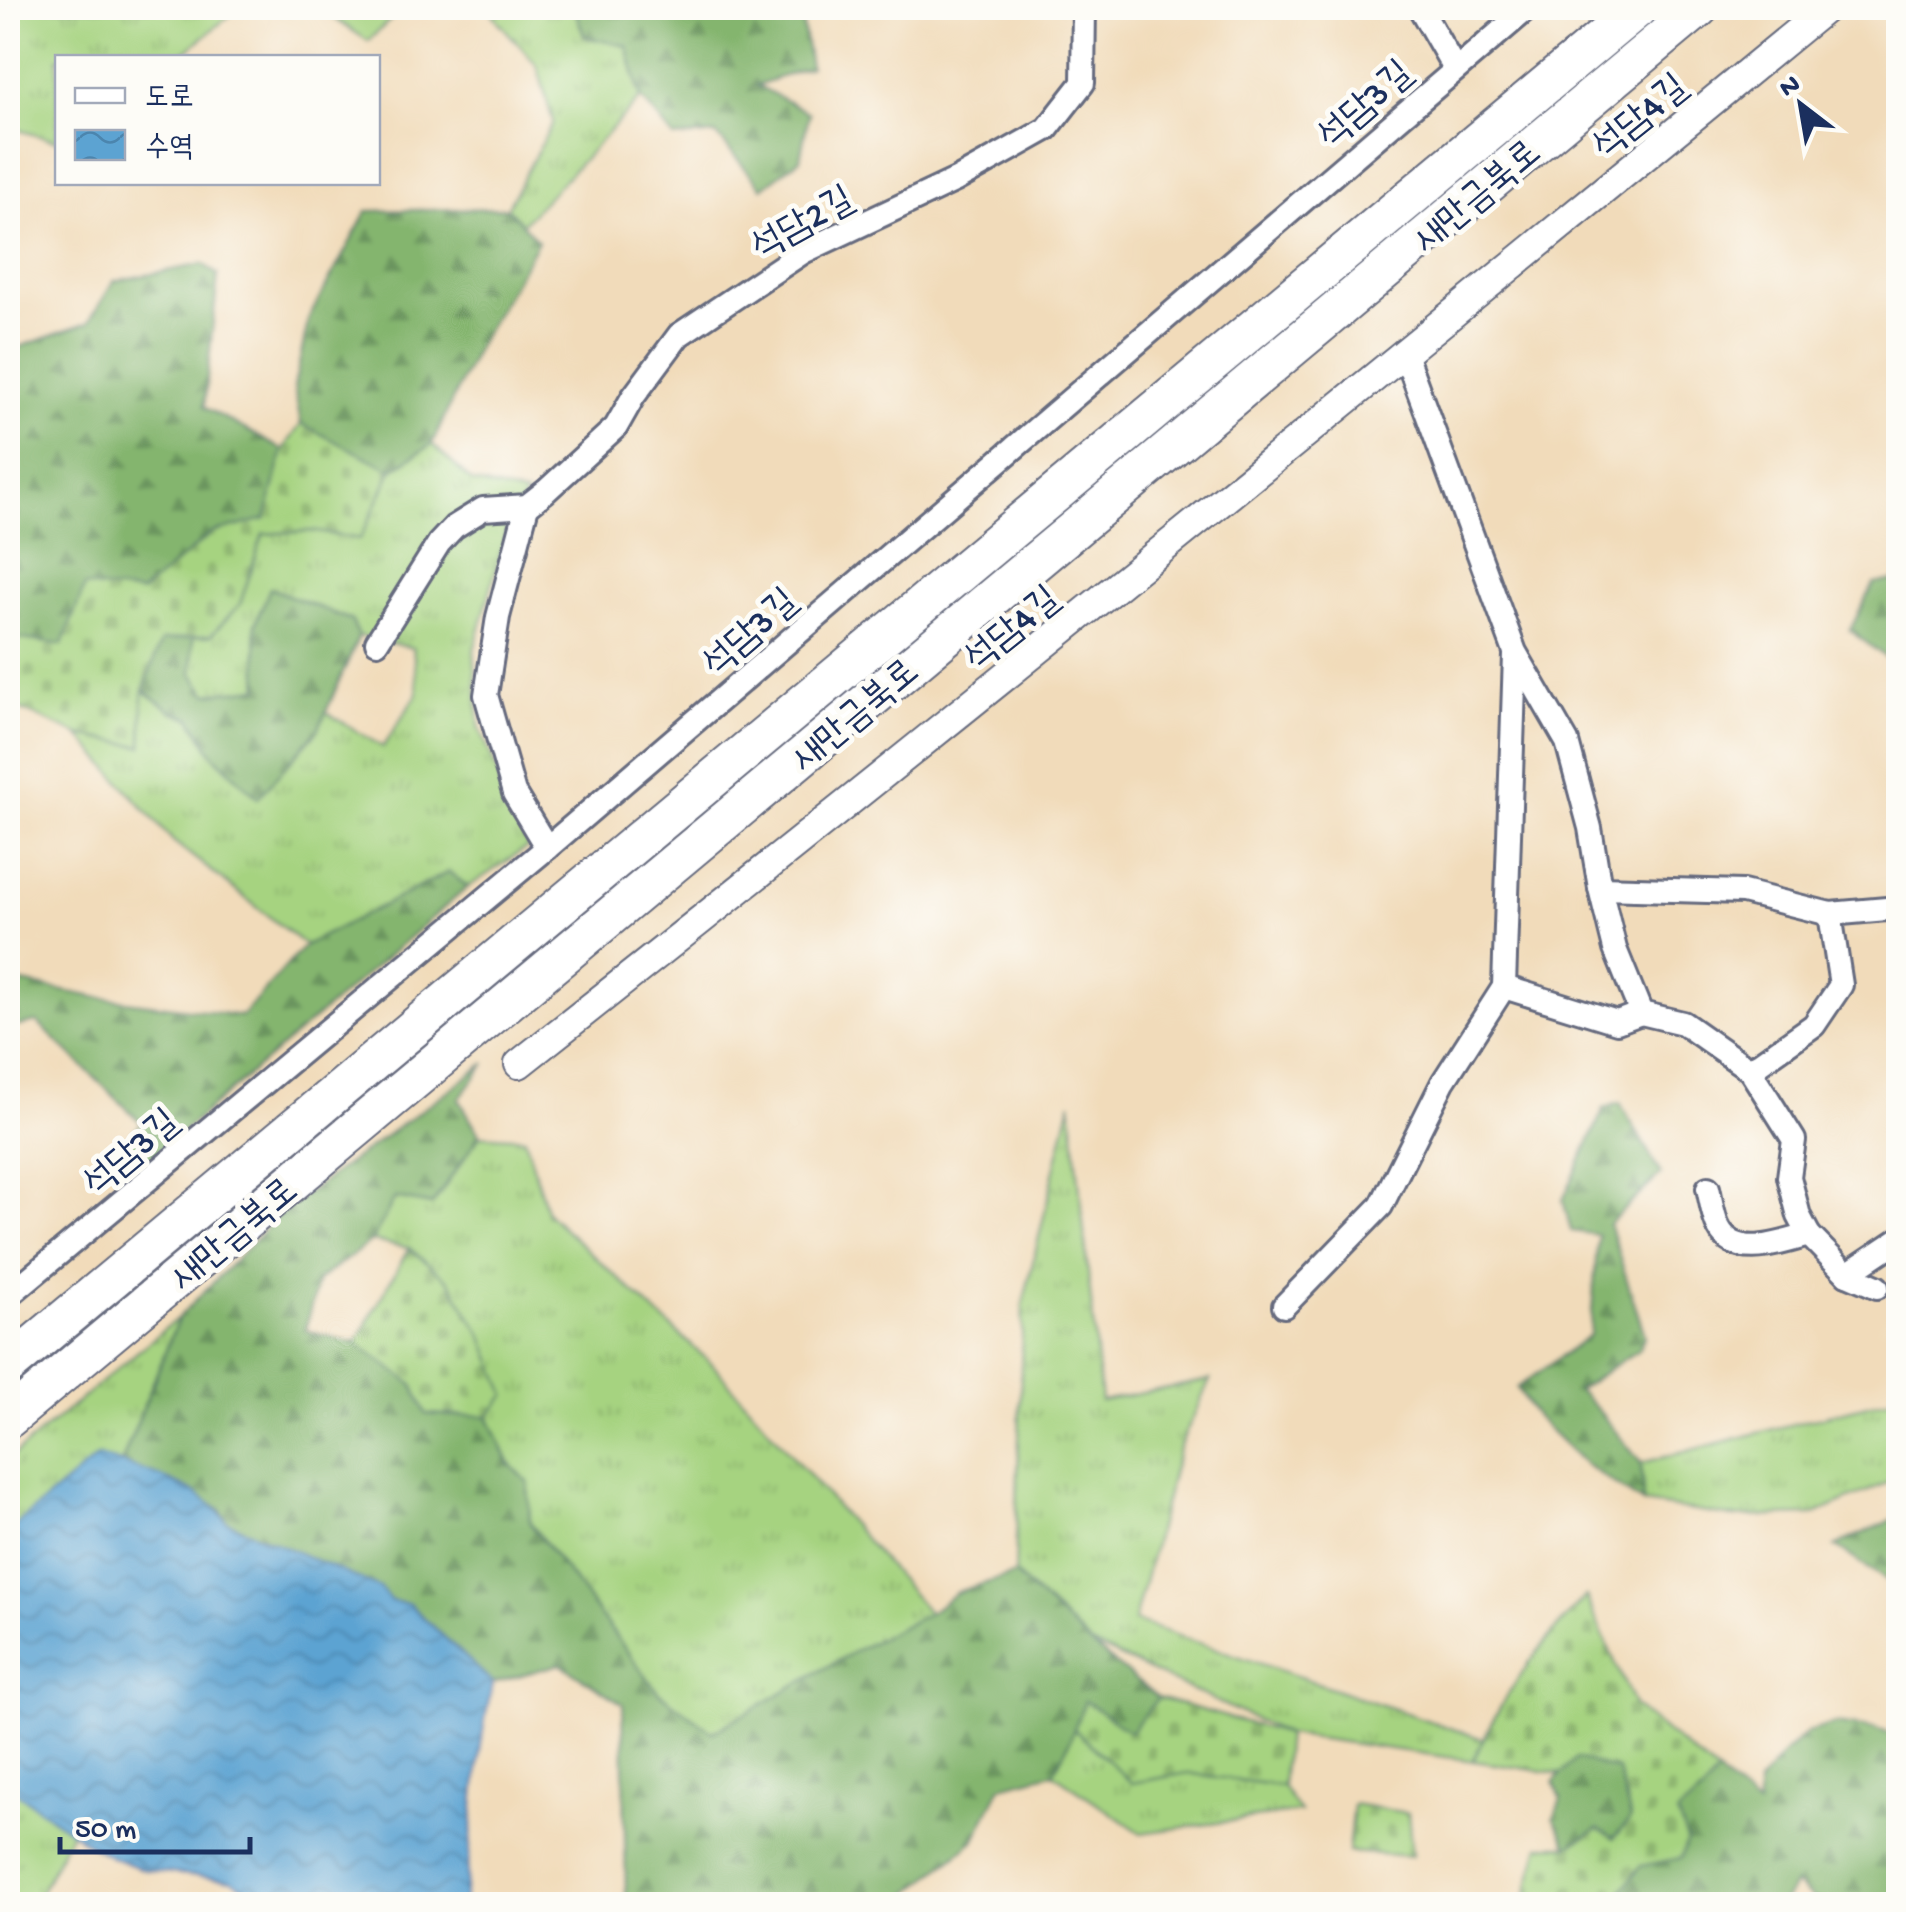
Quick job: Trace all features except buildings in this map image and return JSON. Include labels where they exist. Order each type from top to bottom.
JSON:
[{"type":"highway","name":"새만금북로","points":[[8,1366],[1638,8]]},
{"type":"highway","name":"새만금북로","points":[[8,1419],[1700,8]]},
{"type":"street","name":"석담2길","points":[[527,506],[616,428],[633,397],[678,336],[803,252],[956,180],[1047,129],[1082,83],[1084,8]]},
{"type":"street","points":[[1420,8],[1455,70]]},
{"type":"street","name":"석담3길","points":[[8,1296],[547,848],[1528,8]]},
{"type":"street","name":"석담4길","points":[[519,1064],[852,802],[1826,8]]},
{"type":"street","points":[[1404,354],[1516,652],[1566,742],[1590,828],[1615,950],[1641,1013]]},
{"type":"street","points":[[377,642],[454,527],[483,509],[527,506],[498,617],[486,695],[514,793],[547,848]]},
{"type":"street","points":[[1284,1306],[1382,1206],[1443,1082],[1504,986],[1516,652]]},
{"type":"street","points":[[1600,888],[1743,892],[1830,914],[1898,908]]},
{"type":"street","points":[[1750,1070],[1814,1025],[1841,985],[1830,914]]},
{"type":"street","points":[[1504,986],[1616,1022],[1641,1013],[1683,1024],[1750,1070],[1794,1140],[1789,1177],[1799,1216],[1810,1236],[1847,1274],[1877,1286]]},
{"type":"street","points":[[1708,1188],[1719,1230],[1732,1242],[1753,1249],[1810,1236]]},
{"type":"street","points":[[1847,1274],[1898,1240]]},
{"type":"green space","points":[[8,8],[239,8],[181,55],[55,55],[55,140],[8,130]]},
{"type":"green space","points":[[319,8],[403,8],[368,41]]},
{"type":"green space","points":[[489,8],[574,8],[585,37],[627,46],[641,98],[522,224],[507,208],[553,122],[537,65]]},
{"type":"green space","points":[[574,8],[800,8],[810,67],[757,85],[809,113],[800,159],[762,188],[716,134],[674,138],[641,98],[627,46],[585,37]]},
{"type":"green space","points":[[507,208],[538,241],[476,349],[432,444],[392,470],[301,424],[294,387],[309,318],[367,211]]},
{"type":"green space","points":[[203,264],[218,275],[204,407],[283,450],[268,519],[212,533],[141,593],[62,645],[8,637],[8,351],[88,323],[114,281]]},
{"type":"green space","points":[[301,424],[392,470],[360,539],[312,531],[263,534],[240,604],[211,635],[161,641],[143,690],[142,746],[79,735],[8,704],[8,637],[62,645],[85,586],[141,593],[212,533],[266,519],[283,450]]},
{"type":"green space","points":[[432,444],[472,482],[526,495],[509,522],[474,650],[479,726],[528,847],[468,887],[449,872],[305,945],[173,841],[79,735],[142,746],[143,690],[173,712],[191,718],[214,756],[258,797],[326,712],[383,747],[418,693],[413,648],[359,636],[351,620],[255,624],[259,688],[207,694],[192,673],[193,637],[211,635],[240,604],[263,534],[312,531],[360,539],[392,470]]},
{"type":"green space","points":[[1898,579],[1898,702],[1894,664],[1850,630],[1874,584]]},
{"type":"green space","points":[[270,588],[351,620],[359,636],[318,730],[258,798],[214,756],[191,718],[173,712],[143,690],[161,641],[193,637],[192,673],[207,694],[259,688],[255,624]]},
{"type":"green space","points":[[1898,702],[1898,833],[1888,783]]},
{"type":"green space","points":[[449,872],[468,887],[126,1180],[108,1160],[142,1123],[37,1022],[8,1028],[8,981],[242,1016],[305,945]]},
{"type":"green space","points":[[486,1063],[459,1099],[480,1135],[432,1205],[395,1198],[372,1241],[318,1280],[305,1330],[356,1343],[413,1384],[426,1414],[488,1416],[509,1463],[528,1482],[530,1523],[658,1692],[713,1732],[929,1613],[957,1592],[1015,1574],[1089,1643],[1158,1698],[1130,1733],[1085,1702],[1053,1773],[1001,1786],[974,1841],[895,1904],[626,1904],[623,1704],[560,1664],[493,1683],[409,1604],[391,1601],[380,1588],[249,1533],[227,1522],[220,1509],[121,1464],[179,1317],[284,1210]]},
{"type":"green space","points":[[1071,1102],[1101,1401],[1210,1380],[1179,1448],[1134,1621],[1483,1739],[1473,1761],[1287,1734],[1089,1643],[1015,1574],[1023,1304]]},
{"type":"green space","points":[[1620,1103],[1661,1174],[1609,1224],[1645,1336],[1638,1350],[1578,1390],[1641,1463],[1643,1503],[1586,1465],[1536,1417],[1517,1388],[1590,1335],[1598,1235],[1571,1231],[1563,1200],[1604,1108]]},
{"type":"green space","points":[[480,1135],[525,1138],[547,1213],[714,1366],[929,1613],[712,1733],[658,1692],[530,1523],[528,1482],[509,1463],[488,1416],[506,1395],[409,1248],[372,1241],[395,1197],[432,1205]]},
{"type":"green space","points":[[409,1248],[450,1282],[483,1337],[506,1395],[488,1416],[426,1414],[413,1384],[356,1343]]},
{"type":"green space","points":[[179,1317],[121,1464],[98,1456],[8,1531],[8,1460]]},
{"type":"green space","points":[[1898,1397],[1898,1478],[1813,1515],[1733,1517],[1643,1503],[1641,1463]]},
{"type":"green space","points":[[1898,1517],[1898,1588],[1835,1546]]},
{"type":"green space","points":[[1586,1597],[1635,1707],[1717,1773],[1703,1792],[1677,1814],[1687,1840],[1681,1858],[1641,1866],[1615,1904],[1543,1904],[1525,1900],[1540,1846],[1568,1846],[1598,1829],[1614,1838],[1631,1819],[1618,1770],[1576,1758],[1561,1774],[1473,1761],[1522,1674]]},
{"type":"green space","points":[[1158,1698],[1287,1734],[1282,1786],[1187,1773],[1132,1783],[1074,1729],[1085,1701],[1130,1732]]},
{"type":"green space","points":[[1837,1723],[1898,1736],[1898,1904],[1821,1904],[1795,1884],[1782,1904],[1613,1902],[1641,1866],[1687,1840],[1676,1814],[1703,1792],[1717,1773],[1758,1807],[1758,1784],[1784,1753],[1807,1732]]},
{"type":"green space","points":[[1074,1729],[1132,1783],[1187,1773],[1282,1786],[1300,1812],[1141,1833],[1053,1773]]},
{"type":"green space","points":[[1576,1758],[1618,1770],[1631,1819],[1613,1838],[1598,1829],[1568,1846],[1554,1818],[1561,1799],[1554,1782]]},
{"type":"green space","points":[[8,1786],[71,1832],[35,1904],[8,1904]]},
{"type":"green space","points":[[1353,1804],[1408,1813],[1412,1856],[1348,1852]]},
{"type":"water","points":[[98,1456],[187,1488],[227,1522],[380,1588],[391,1601],[409,1604],[493,1683],[482,1738],[463,1904],[276,1904],[231,1880],[145,1870],[111,1857],[8,1786],[8,1531]]}]
